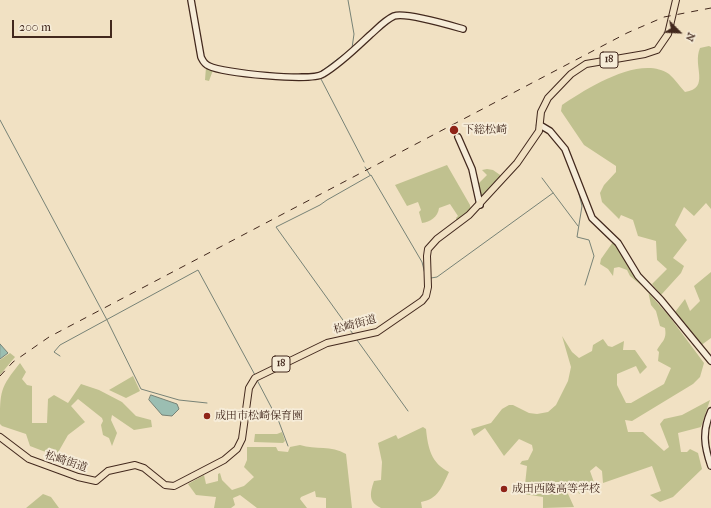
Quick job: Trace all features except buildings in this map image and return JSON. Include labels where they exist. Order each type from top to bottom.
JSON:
[{"type":"main road","name":"松崎街道","points":[[0,437],[29,459],[78,477],[96,481],[108,471],[135,465],[144,468],[165,485],[178,485],[224,460],[237,449],[242,440],[249,388],[255,378],[327,343],[377,332],[422,301],[426,296],[428,287],[428,248],[437,239],[463,221],[480,205],[517,163],[535,137],[540,125],[541,112],[545,103],[562,82],[578,68],[590,63],[652,52],[659,48],[668,34],[676,0]]},
{"type":"street","points":[[191,0],[201,57],[204,63],[211,67],[230,72],[263,77],[272,75],[320,76],[353,51],[384,22],[396,16],[417,18],[462,29]]},
{"type":"street","points":[[540,125],[550,131],[565,149],[592,218],[618,243],[638,276],[661,300],[711,361]]},
{"type":"street","points":[[458,137],[470,163],[480,205]]},
{"type":"street","points":[[711,411],[704,434],[704,447],[711,466]]},
{"type":"green space","points":[[711,47],[711,209],[706,203],[694,216],[684,207],[675,225],[687,240],[673,258],[684,266],[681,273],[661,295],[652,284],[667,269],[657,260],[656,241],[638,236],[633,220],[621,215],[619,219],[602,202],[600,193],[604,185],[616,172],[616,166],[584,145],[561,111],[562,105],[614,76],[643,68],[657,69],[669,74],[685,92],[693,90],[699,81],[698,55],[700,48]]},
{"type":"green space","points":[[206,67],[213,70],[209,81],[205,80]]},
{"type":"green space","points":[[447,165],[470,205],[471,212],[457,221],[456,218],[458,216],[450,204],[439,208],[437,214],[433,218],[428,222],[422,223],[419,212],[421,210],[418,202],[407,206],[395,185]]},
{"type":"green space","points":[[482,170],[493,170],[503,177],[480,199],[478,184],[487,175]]},
{"type":"green space","points":[[613,242],[625,257],[637,280],[643,287],[630,276],[627,270],[619,267],[614,268],[613,276],[608,269],[600,264],[601,259]]},
{"type":"green space","points":[[711,272],[711,338],[700,346],[675,312],[685,299],[690,311],[700,301],[694,286]]},
{"type":"green space","points":[[648,293],[669,316],[704,363],[700,377],[693,384],[632,421],[625,420],[628,432],[643,432],[664,451],[669,447],[660,424],[664,419],[682,415],[710,400],[701,427],[678,433],[681,452],[687,452],[690,449],[698,453],[702,469],[673,497],[660,502],[650,495],[661,491],[652,466],[603,483],[602,471],[596,466],[590,471],[596,488],[579,494],[575,483],[570,481],[564,485],[574,507],[543,508],[543,497],[524,494],[527,466],[520,464],[522,461],[528,460],[533,450],[532,445],[519,439],[504,456],[485,428],[474,436],[471,429],[491,423],[502,409],[509,405],[513,405],[529,413],[537,414],[548,412],[556,405],[568,381],[571,367],[562,336],[572,352],[579,358],[592,351],[593,345],[603,339],[608,346],[612,347],[624,341],[623,350],[635,350],[647,367],[640,374],[636,366],[617,374],[617,385],[626,403],[631,403],[664,384],[671,368],[658,361],[659,352],[657,350],[665,338],[665,328],[660,326],[656,311],[651,305]]},
{"type":"green space","points":[[10,353],[15,357],[0,375],[0,360]]},
{"type":"green space","points":[[20,363],[26,372],[22,379],[27,385],[32,386],[32,423],[47,423],[48,399],[54,395],[68,403],[81,384],[99,390],[122,402],[136,416],[151,420],[152,427],[134,430],[112,415],[111,420],[117,433],[112,446],[109,438],[103,435],[101,425],[103,421],[102,418],[78,399],[71,406],[85,422],[68,435],[56,456],[30,446],[26,434],[0,424],[2,390],[8,378]]},
{"type":"green space","points":[[133,376],[140,391],[126,398],[109,390]]},
{"type":"green space","points":[[423,427],[426,429],[429,449],[434,459],[449,472],[439,492],[432,498],[421,502],[422,508],[381,508],[377,506],[372,500],[371,493],[374,481],[381,480],[382,462],[378,443],[396,435],[398,439]]},
{"type":"green space","points":[[282,432],[285,441],[283,443],[254,442],[255,434],[277,434]]},
{"type":"green space","points":[[300,445],[335,450],[346,454],[352,508],[326,508],[326,498],[316,497],[315,491],[301,497],[300,499],[307,508],[257,508],[240,495],[233,498],[235,505],[231,508],[214,508],[216,497],[196,495],[188,484],[204,475],[206,484],[218,481],[218,474],[220,473],[222,480],[232,490],[244,486],[254,477],[244,467],[247,460],[247,447],[276,447],[278,451],[288,452],[290,447]]},
{"type":"green space","points":[[43,494],[51,497],[59,508],[26,508]]},
{"type":"water","points":[[0,344],[8,353],[0,359]]},
{"type":"water","points":[[151,395],[177,404],[179,409],[172,416],[162,415],[149,400]]},
{"type":"waterway","points":[[319,73],[352,48],[354,34],[348,0]]},
{"type":"waterway","points":[[321,79],[364,162]]},
{"type":"waterway","points":[[0,120],[107,320],[141,389],[179,400],[207,403]]},
{"type":"waterway","points":[[365,167],[370,175]]},
{"type":"waterway","points":[[353,334],[276,227],[320,205],[371,175],[422,262],[426,278]]},
{"type":"waterway","points":[[542,178],[578,226]]},
{"type":"waterway","points":[[578,190],[582,206],[577,237],[589,240],[594,256],[585,285]]},
{"type":"waterway","points":[[431,278],[437,277],[553,193]]},
{"type":"waterway","points":[[60,356],[54,352],[60,345],[198,270],[255,375]]},
{"type":"waterway","points":[[357,340],[408,411]]},
{"type":"waterway","points":[[257,380],[279,422],[288,446]]},
{"type":"railway","points":[[0,376],[13,362],[49,337],[627,33],[664,17],[711,8]]},
{"type":"place","name":"下総松崎","points":[[454,130]]},
{"type":"place","name":"成田市松崎保育園","points":[[207,416]]},
{"type":"place","name":"成田西陵高等学校","points":[[504,489]]}]
